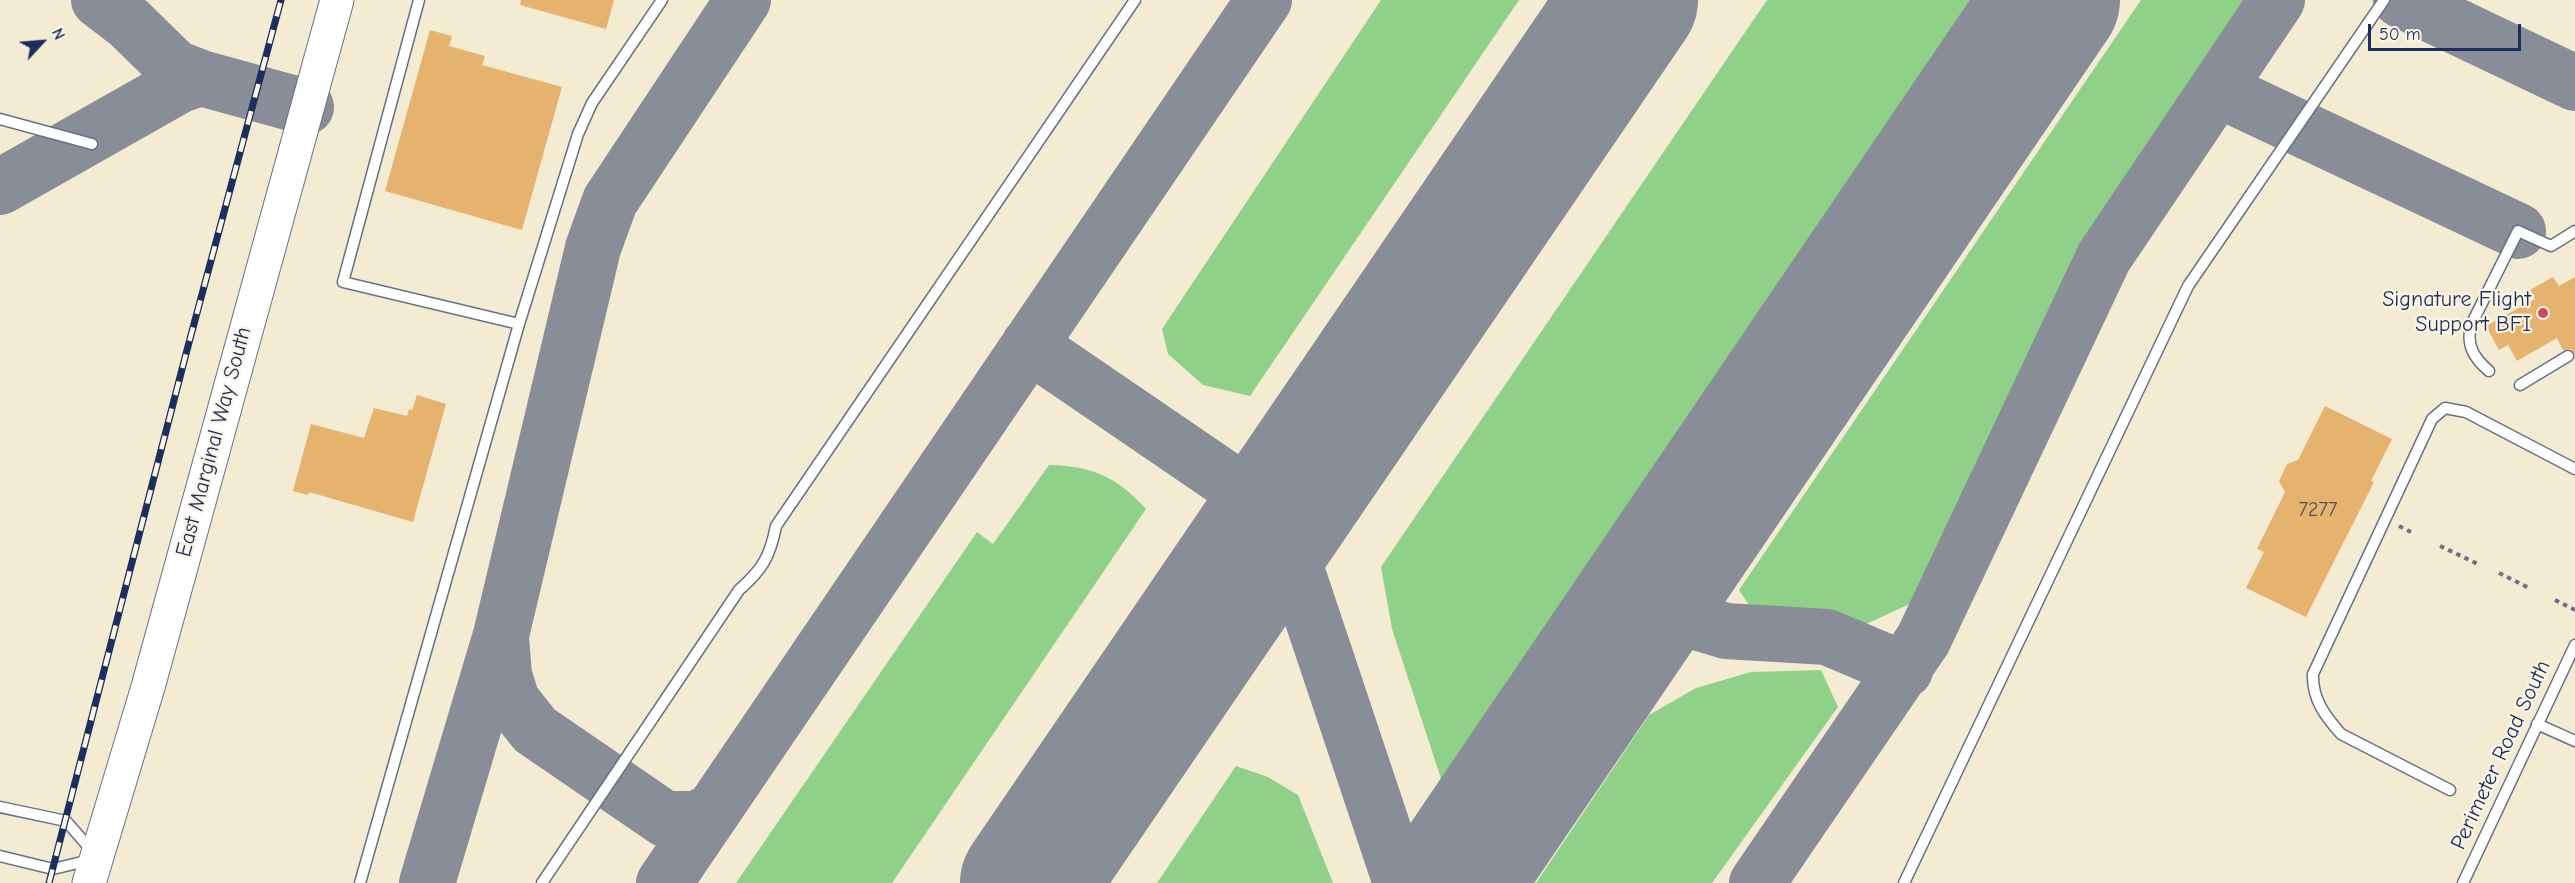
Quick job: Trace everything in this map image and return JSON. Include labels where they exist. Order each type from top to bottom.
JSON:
[{"type":"main road","name":"East Marginal Way South","points":[[94,870],[150,677],[337,0]]},
{"type":"lane","points":[[419,0],[343,282],[519,324]]},
{"type":"lane","points":[[360,883],[519,324],[578,134],[591,103],[662,0]]},
{"type":"lane","points":[[542,883],[739,590],[754,577],[771,551],[776,526],[1135,0]]},
{"type":"lane","points":[[1904,883],[2188,286],[2384,0]]},
{"type":"lane","points":[[0,119],[92,144]]},
{"type":"lane","points":[[2489,371],[2473,354],[2468,336],[2518,231],[2551,246],[2575,231]]},
{"type":"lane","points":[[2520,384],[2568,356]]},
{"type":"lane","points":[[2450,790],[2342,734],[2317,702],[2313,688],[2313,674],[2432,419],[2445,408],[2466,412],[2575,469]]},
{"type":"lane","name":"Perimeter Road South","points":[[2463,883],[2575,645]]},
{"type":"lane","points":[[2537,724],[2575,741]]},
{"type":"lane","points":[[0,807],[66,821],[94,870]]},
{"type":"lane","points":[[0,856],[53,869],[94,870]]},
{"type":"path","points":[[2398,526],[2415,534]]},
{"type":"path","points":[[2440,546],[2480,565]]},
{"type":"path","points":[[2499,573],[2531,589]]},
{"type":"path","points":[[2555,600],[2575,610]]},
{"type":"green space","points":[[1381,0],[1519,0],[1250,396],[1203,385],[1168,354],[1162,329]]},
{"type":"green space","points":[[1767,0],[1978,0],[1445,791],[1392,629],[1381,567]]},
{"type":"green space","points":[[2141,0],[2248,0],[2088,236],[1936,566],[1912,603],[1864,625],[1783,619],[1753,611],[1739,590]]},
{"type":"green space","points":[[1049,465],[1079,468],[1103,475],[1125,489],[1146,509],[892,883],[736,883],[977,532],[993,544]]},
{"type":"green space","points":[[1821,670],[1838,707],[1712,883],[1536,883],[1649,715],[1696,688],[1751,672]]},
{"type":"green space","points":[[1236,766],[1268,777],[1298,795],[1333,883],[1157,883]]},
{"type":"building","points":[[521,0],[614,0],[606,29],[520,5]]},
{"type":"building","points":[[430,30],[452,36],[449,46],[485,56],[482,65],[562,87],[522,230],[385,191]]},
{"type":"building","name":"Signature Flight Support BFI","points":[[2553,277],[2559,286],[2575,277],[2575,354],[2571,349],[2563,350],[2557,338],[2517,361],[2508,345],[2499,350],[2486,326],[2535,299],[2530,290]]},
{"type":"building","points":[[417,395],[446,404],[413,522],[309,492],[308,495],[293,491],[311,424],[364,438],[374,408],[407,416],[409,409],[412,410]]},
{"type":"building","points":[[2325,406],[2392,439],[2371,481],[2374,482],[2306,617],[2246,588],[2264,552],[2257,549],[2285,492],[2279,481],[2287,464],[2298,460]]},
{"type":"taxiway","points":[[99,0],[129,23],[175,68],[201,78]]},
{"type":"taxiway","points":[[427,883],[501,635],[593,248],[610,201],[743,0]]},
{"type":"taxiway","points":[[664,883],[1264,0]]},
{"type":"taxiway","points":[[1757,883],[1923,640],[2104,257],[2277,0]]},
{"type":"taxiway","points":[[2401,0],[2575,83]]},
{"type":"taxiway","points":[[0,187],[180,85],[201,78],[306,107]]},
{"type":"taxiway","points":[[2217,89],[2518,231]]},
{"type":"taxiway","points":[[1029,345],[1278,515],[1401,883]]},
{"type":"taxiway","points":[[1640,605],[1726,631],[1827,637],[1905,670]]},
{"type":"taxiway","points":[[501,638],[504,675],[512,701],[535,730],[665,819],[696,819],[714,810]]},
{"type":"runway","points":[[1028,883],[1630,0]]},
{"type":"runway","points":[[1452,883],[2052,0]]},
{"type":"railway","points":[[49,883],[187,350],[281,0]]},
{"type":"place","name":"Signature Flight Support BFI","points":[[2543,313]]}]
